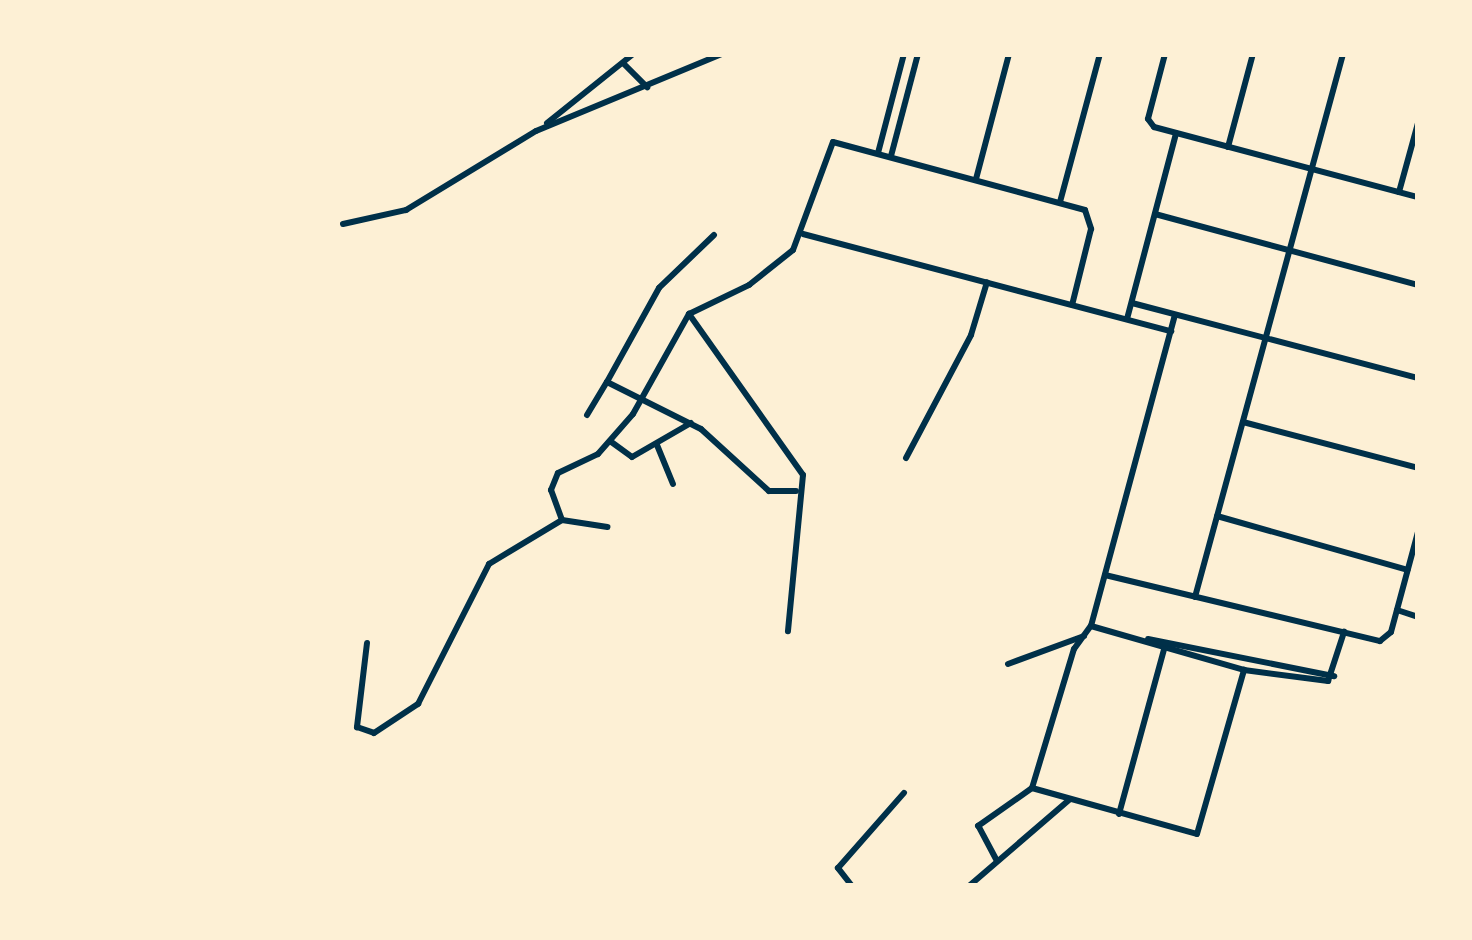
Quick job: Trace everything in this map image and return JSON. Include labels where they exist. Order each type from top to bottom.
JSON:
[{"type":"street","points":[[343,224],[406,210],[536,131],[592,92],[632,54]]},
{"type":"street","points":[[536,131],[722,54]]},
{"type":"street","points":[[878,153],[904,54]]},
{"type":"street","points":[[891,156],[918,54]]},
{"type":"street","points":[[976,179],[1009,54]]},
{"type":"street","points":[[1060,202],[1100,54]]},
{"type":"street","points":[[1165,54],[1148,118],[1176,133],[1417,194]]},
{"type":"street","points":[[1228,147],[1253,54]]},
{"type":"street","points":[[1195,597],[1343,54]]},
{"type":"street","points":[[624,63],[647,87]]},
{"type":"street","points":[[592,92],[604,106]]},
{"type":"street","points":[[1400,192],[1418,122]]},
{"type":"street","points":[[1127,319],[1176,133]]},
{"type":"street","points":[[562,520],[555,477],[610,441],[643,401],[668,341],[689,314],[782,263],[802,234],[827,146],[891,156],[1060,202],[1091,222],[1072,304]]},
{"type":"street","points":[[1155,214],[1418,285]]},
{"type":"street","points":[[802,234],[1171,331]]},
{"type":"street","points":[[587,416],[658,288],[714,235]]},
{"type":"street","points":[[906,458],[971,335],[987,282]]},
{"type":"street","points":[[1132,303],[1418,378]]},
{"type":"street","points":[[689,314],[785,443],[803,476],[796,491],[788,631]]},
{"type":"street","points":[[997,861],[978,826],[1033,788],[1090,626],[1175,315]]},
{"type":"street","points":[[607,382],[692,423],[769,491],[796,491]]},
{"type":"street","points":[[1243,422],[1418,468]]},
{"type":"street","points":[[610,441],[632,457],[692,423]]},
{"type":"street","points":[[657,445],[673,484]]},
{"type":"street","points":[[1217,516],[1408,570]]},
{"type":"street","points":[[367,643],[357,722],[374,734],[406,717],[431,686],[489,564],[562,520],[608,527]]},
{"type":"street","points":[[1105,575],[1380,640],[1397,610],[1418,532]]},
{"type":"street","points":[[1397,610],[1418,617]]},
{"type":"street","points":[[1090,626],[1331,679]]},
{"type":"street","points":[[1331,679],[1344,632]]},
{"type":"street","points":[[1008,664],[1084,636]]},
{"type":"street","points":[[1139,638],[1164,650],[1244,670],[1331,679]]},
{"type":"street","points":[[1119,814],[1164,650]]},
{"type":"street","points":[[1033,788],[1197,834],[1244,670]]},
{"type":"street","points":[[852,886],[838,868],[904,793]]},
{"type":"street","points":[[969,886],[1070,799]]}]
